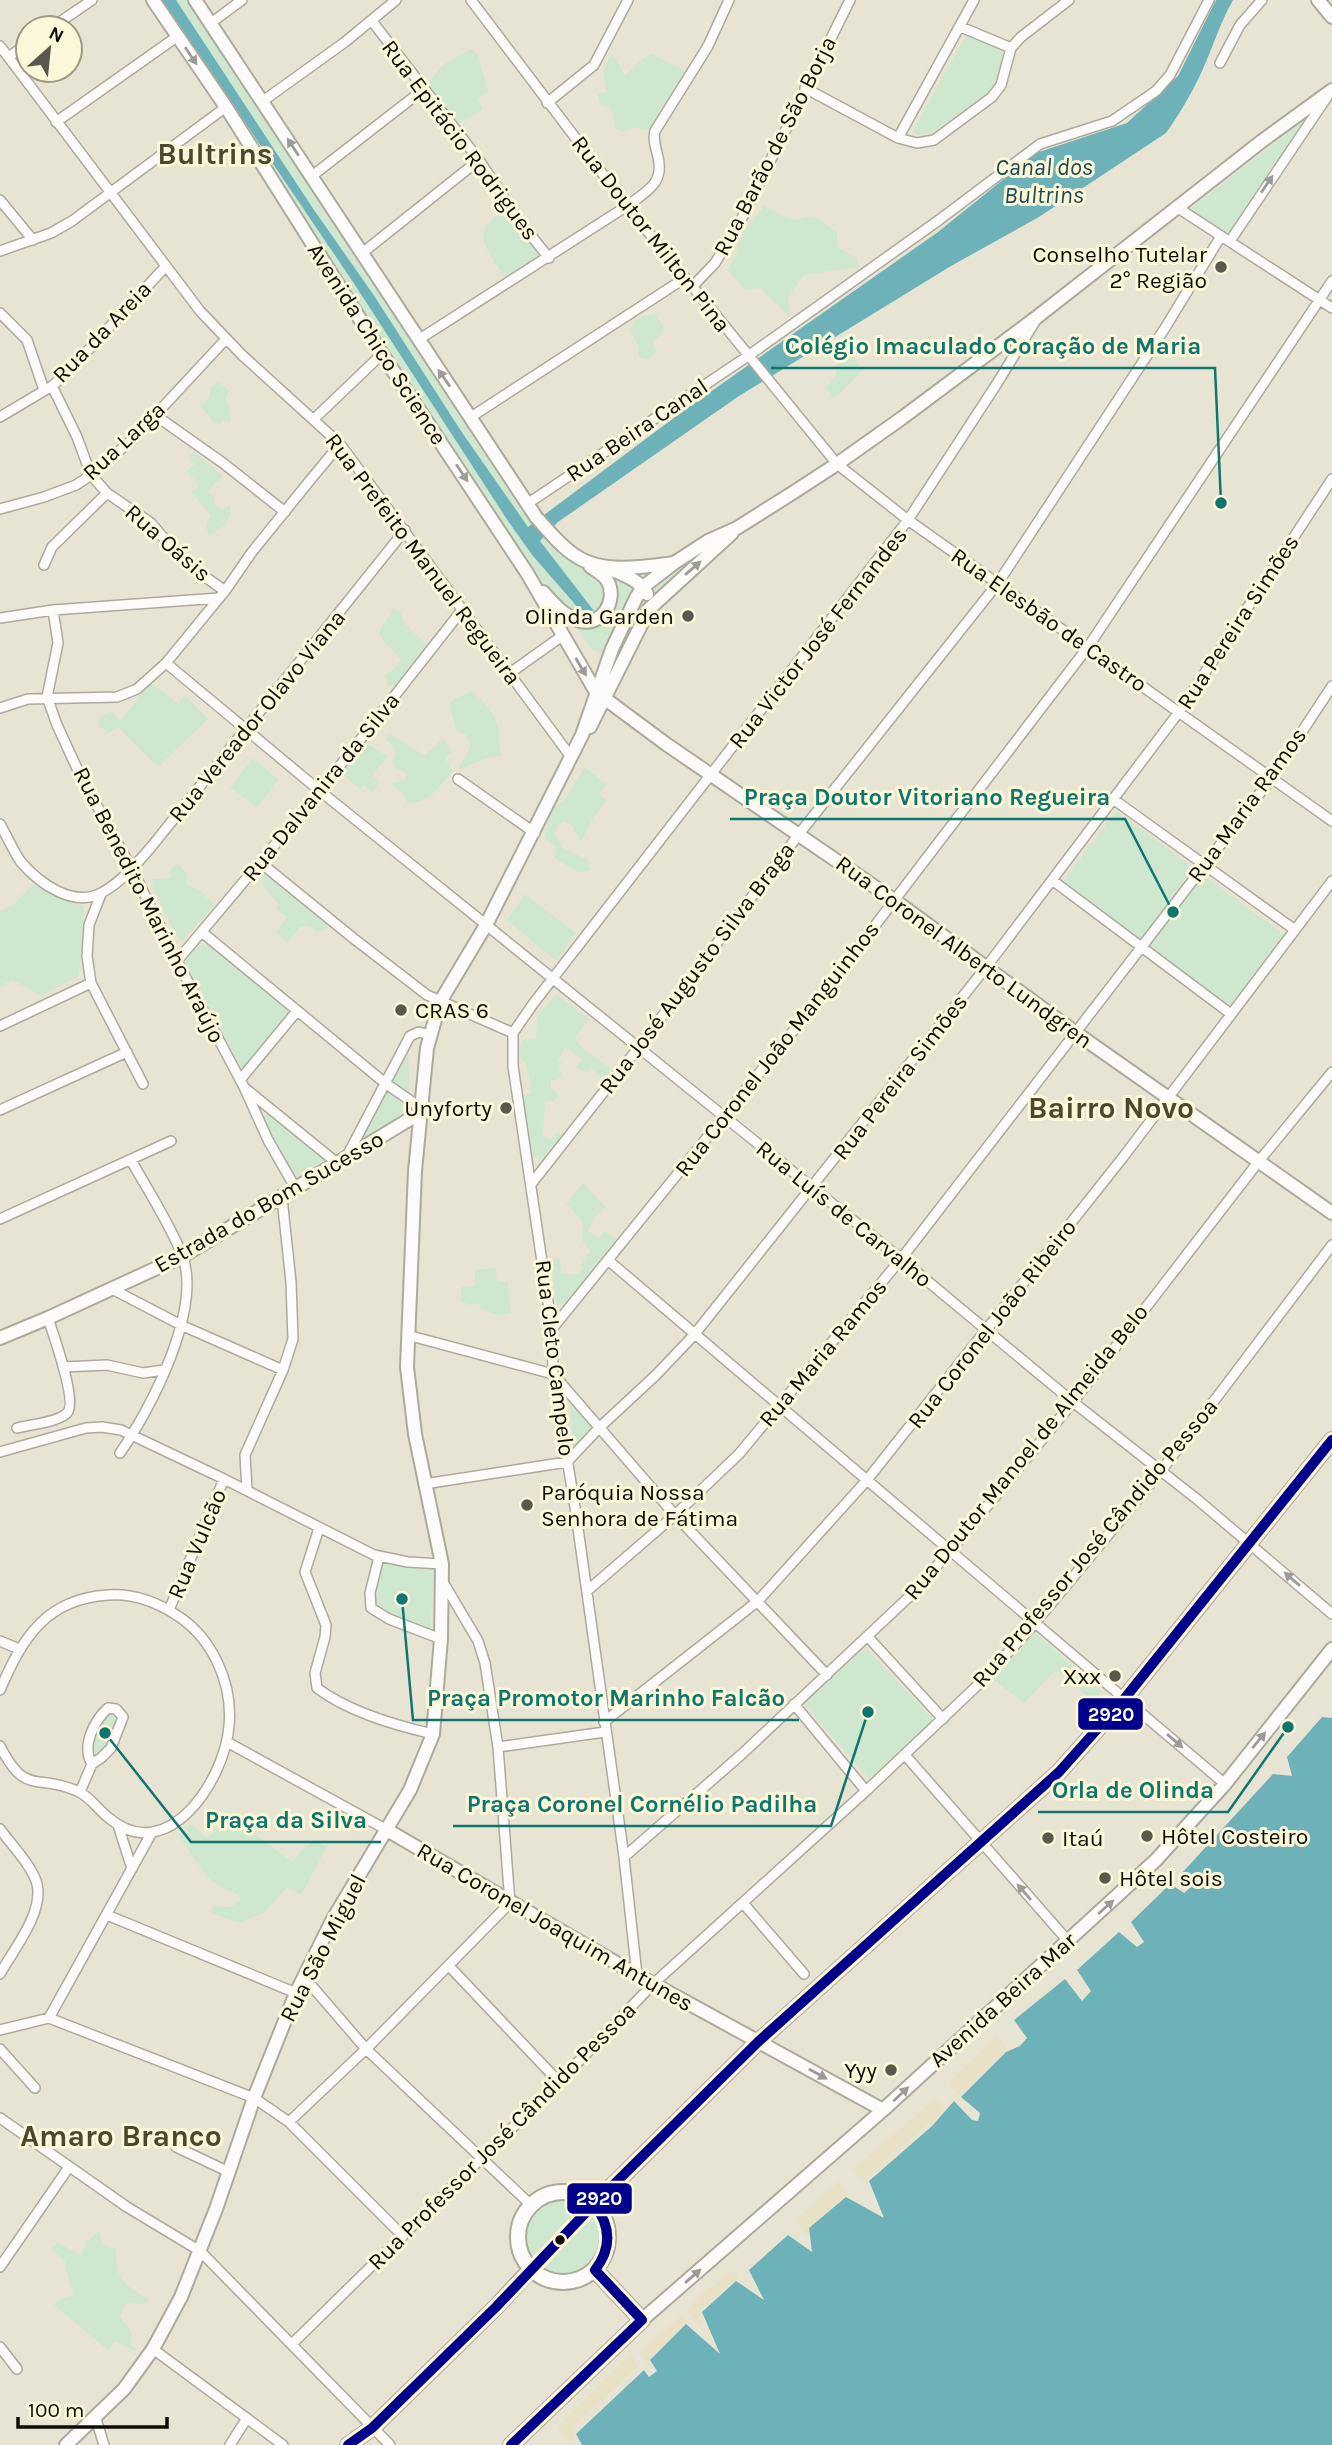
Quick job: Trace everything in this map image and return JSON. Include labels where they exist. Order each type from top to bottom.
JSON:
[{"type":"main road","name":"Avenida Chico Science","points":[[153,0],[226,107],[382,354],[527,573],[562,636],[600,695]]},
{"type":"main road","name":"Avenida Chico Science","points":[[195,0],[536,517],[578,558],[604,567],[674,563]]},
{"type":"main road","points":[[1318,0],[1332,17]]},
{"type":"main road","points":[[600,695],[612,649],[643,587],[708,541],[737,528],[837,464],[1038,317],[1332,90]]},
{"type":"main road","points":[[600,695],[649,608],[737,528]]},
{"type":"main road","points":[[527,573],[560,610],[574,619],[590,621],[602,616],[609,607],[610,589],[603,576],[578,558]]},
{"type":"main road","points":[[604,567],[643,587],[649,608]]},
{"type":"main road","name":"Rua Coronel Alberto Lundgren","points":[[600,695],[712,776],[894,900],[1076,1033],[1332,1213]]},
{"type":"main road","name":"Rua São Miguel","points":[[66,2445],[124,2389],[153,2349],[181,2297],[254,2098],[296,1993],[333,1919],[419,1772],[433,1734],[441,1639],[442,1564],[424,1484],[408,1388],[407,1335],[420,1111],[430,1035],[440,1002],[486,925],[582,736],[594,720],[600,695]]},
{"type":"main road","name":"Estrada do Bom Sucesso","points":[[0,1338],[183,1256],[282,1198],[420,1111]]},
{"type":"main road","points":[[594,2204],[759,2041],[1059,1772],[1125,1698],[1332,1440]]},
{"type":"main road","name":"Avenida Beira Mar","points":[[642,2320],[883,2110],[1159,1857],[1224,1784],[1332,1649]]},
{"type":"main road","name":"Rua Coronel Joaquim Antunes","points":[[387,1830],[637,1975],[883,2110]]},
{"type":"main road","points":[[562,2192],[579,2195],[594,2204],[604,2217],[609,2233],[607,2249],[595,2270],[582,2279],[558,2282],[543,2278],[531,2269],[519,2248],[518,2237],[519,2225],[531,2205],[545,2195],[562,2192]]},
{"type":"main road","points":[[348,2445],[372,2428],[496,2307],[531,2269]]},
{"type":"main road","points":[[511,2445],[642,2320],[595,2270]]},
{"type":"street","points":[[72,14],[92,0]]},
{"type":"street","points":[[211,23],[242,0]]},
{"type":"street","name":"Rua Doutor Milton Pina","points":[[471,0],[627,206],[837,464]]},
{"type":"street","points":[[547,103],[594,65],[628,0]]},
{"type":"street","points":[[418,340],[549,258],[627,206],[654,184],[661,166],[653,140],[655,131],[708,46],[729,0]]},
{"type":"street","name":"Rua Barão de São Borja","points":[[692,287],[715,263],[729,241],[850,0]]},
{"type":"street","points":[[898,138],[974,0]]},
{"type":"street","points":[[805,88],[898,138],[917,143],[934,140],[984,104],[1001,85],[1011,48],[1069,0]]},
{"type":"street","name":"Rua Beira Canal","points":[[527,504],[749,358],[1040,144],[1112,121],[1156,91],[1170,75],[1209,0]]},
{"type":"street","points":[[1220,63],[1240,24],[1262,0]]},
{"type":"street","points":[[262,101],[372,21],[394,1]]},
{"type":"street","name":"Rua Epitácio Rodrigues","points":[[372,21],[479,160],[521,223],[549,258]]},
{"type":"street","points":[[961,27],[1011,48]]},
{"type":"street","points":[[56,122],[178,36]]},
{"type":"street","name":"Rua Prefeito Manuel Regueira","points":[[0,46],[200,311],[226,339],[340,444],[571,757]]},
{"type":"street","points":[[8,57],[14,53]]},
{"type":"street","points":[[312,176],[424,89]]},
{"type":"street","points":[[1230,241],[1332,90]]},
{"type":"street","points":[[0,251],[33,240],[72,221],[226,107]]},
{"type":"street","points":[[361,254],[479,160]]},
{"type":"street","points":[[0,200],[33,240]]},
{"type":"street","points":[[1178,208],[1332,308]]},
{"type":"street","name":"Rua José Augusto Silva Braga","points":[[532,1183],[639,1047],[799,834],[998,583],[1222,236]]},
{"type":"street","name":"Rua da Areia","points":[[0,417],[66,374],[166,266]]},
{"type":"street","points":[[471,417],[685,278]]},
{"type":"street","name":"Rua Coronel João Manguinhos","points":[[552,1329],[815,1004],[1088,647],[1332,281]]},
{"type":"street","name":"Rua Oásis","points":[[0,313],[30,345],[48,388],[77,437],[91,475],[107,493],[152,523],[183,561],[222,595]]},
{"type":"street","name":"Rua Victor José Fernandes","points":[[554,979],[908,520],[976,418],[1038,317]]},
{"type":"street","points":[[0,330],[9,320]]},
{"type":"street","name":"Rua Larga","points":[[0,509],[44,497],[76,485],[91,475],[134,438],[226,339]]},
{"type":"street","points":[[314,419],[382,354]]},
{"type":"street","points":[[155,415],[223,463],[285,512]]},
{"type":"street","points":[[0,708],[28,699],[47,697],[117,697],[137,689],[166,663],[340,444]]},
{"type":"street","name":"Rua Elesbão de Castro","points":[[837,464],[908,520],[1332,821]]},
{"type":"street","name":"Rua Pereira Simões","points":[[567,1462],[694,1335],[987,966],[1179,712],[1332,480]]},
{"type":"street","points":[[44,565],[52,547],[107,493]]},
{"type":"street","name":"Rua Vereador Olavo Viana","points":[[100,894],[132,869],[247,730],[405,530]]},
{"type":"street","points":[[0,618],[52,610],[222,595]]},
{"type":"street","points":[[47,697],[58,643],[52,610]]},
{"type":"street","name":"Rua Dalvanira da Silva","points":[[177,961],[320,791],[462,610]]},
{"type":"street","points":[[510,673],[562,636]]},
{"type":"street","name":"Rua Luís de Carvalho","points":[[166,663],[320,791],[1251,1544],[1332,1614]]},
{"type":"street","name":"Rua Maria Ramos","points":[[587,1591],[675,1515],[739,1454],[901,1259],[1271,779],[1332,686]]},
{"type":"street","name":"Rua Benedito Marinho Araújo","points":[[47,697],[81,777],[132,869],[242,1083],[268,1140],[296,1189]]},
{"type":"street","points":[[458,779],[535,833]]},
{"type":"street","points":[[1113,799],[1295,930]]},
{"type":"street","points":[[0,824],[20,860],[37,878],[61,893],[75,897],[85,898],[100,894]]},
{"type":"street","points":[[261,863],[427,995],[513,1033],[554,979]]},
{"type":"street","points":[[1052,880],[1231,1014]]},
{"type":"street","name":"Rua Coronel João Ribeiro","points":[[605,1727],[758,1601],[867,1480],[1168,1098],[1332,881]]},
{"type":"street","points":[[100,894],[92,914],[88,938],[91,983],[142,1084]]},
{"type":"street","points":[[203,933],[420,1111]]},
{"type":"street","points":[[0,1026],[91,983]]},
{"type":"street","points":[[297,1011],[242,1083],[342,1160],[410,1036],[419,1032],[430,1035]]},
{"type":"street","name":"Rua Cleto Campelo","points":[[513,1033],[513,1066],[552,1329],[553,1374],[587,1591],[624,1857],[637,1975]]},
{"type":"street","points":[[0,1110],[127,1052]]},
{"type":"street","name":"Rua Doutor Manoel de Almeida Belo","points":[[624,1857],[742,1754],[911,1595],[1073,1402],[1259,1161],[1332,1072]]},
{"type":"street","points":[[0,1219],[171,1141]]},
{"type":"street","points":[[120,1453],[133,1435],[183,1326],[186,1297],[183,1256],[131,1160]]},
{"type":"street","name":"Rua Vulcão","points":[[247,1490],[245,1455],[283,1370],[291,1348],[294,1327],[282,1198]]},
{"type":"street","name":"Rua Professor José Cândido Pessoa","points":[[292,2344],[559,2082],[653,1984],[866,1791],[981,1682],[1035,1623],[1161,1471],[1332,1245]]},
{"type":"street","points":[[609,1261],[1224,1784]]},
{"type":"street","points":[[112,1289],[183,1326],[283,1370]]},
{"type":"street","points":[[17,1428],[68,1412],[71,1400],[48,1318]]},
{"type":"street","points":[[407,1335],[553,1374],[675,1515],[827,1675]]},
{"type":"street","points":[[63,1367],[107,1365],[144,1373],[164,1370]]},
{"type":"street","points":[[0,1452],[86,1428],[110,1428],[133,1435],[225,1479],[379,1557],[442,1564]]},
{"type":"street","points":[[424,1484],[567,1462]]},
{"type":"street","name":"Rua Vulcão","points":[[169,1610],[225,1479]]},
{"type":"street","points":[[319,1528],[305,1568],[306,1578],[326,1625],[326,1637],[314,1681],[317,1688],[378,1718],[433,1734]]},
{"type":"street","points":[[379,1557],[370,1593],[371,1608],[389,1619],[441,1639]]},
{"type":"street","points":[[289,2122],[366,2049],[510,1903],[498,1747],[483,1653],[468,1620],[443,1582]]},
{"type":"street","points":[[0,1690],[19,1649],[51,1612],[75,1600],[129,1595],[169,1610],[198,1631],[222,1674],[230,1717],[227,1742],[212,1778],[193,1807],[176,1823],[151,1834],[132,1831],[118,1825],[80,1792],[23,1778],[13,1770],[0,1746]]},
{"type":"street","points":[[868,1637],[943,1719]]},
{"type":"street","points":[[0,1641],[19,1649]]},
{"type":"street","points":[[794,1704],[866,1791]]},
{"type":"street","points":[[80,1792],[92,1764],[105,1755],[118,1732],[123,1717],[116,1709],[109,1708],[103,1713],[90,1736],[87,1754],[92,1764]]},
{"type":"street","points":[[498,1747],[605,1727]]},
{"type":"street","name":"Rua Coronel Joaquim Antunes","points":[[227,1742],[387,1830]]},
{"type":"street","points":[[905,1755],[1068,1941]]},
{"type":"street","points":[[118,1825],[132,1869]]},
{"type":"street","points":[[0,1829],[29,1868],[38,1890],[29,1924],[0,1974]]},
{"type":"street","points":[[49,2018],[151,1834]]},
{"type":"street","points":[[743,1903],[804,1974]]},
{"type":"street","points":[[107,1915],[296,1993]]},
{"type":"street","points":[[449,1966],[559,2082]]},
{"type":"street","points":[[304,1977],[366,2049],[531,2205]]},
{"type":"street","points":[[0,2030],[49,2018],[254,2098],[289,2122],[403,2236]]},
{"type":"street","points":[[0,2049],[35,2088]]},
{"type":"street","points":[[0,2118],[127,2207],[200,2251],[390,2445]]},
{"type":"street","points":[[176,2147],[229,2172]]},
{"type":"street","points":[[0,2267],[69,2167]]},
{"type":"street","points":[[0,2347],[17,2369]]},
{"type":"street","points":[[153,2349],[283,2445]]},
{"type":"street","points":[[96,2418],[104,2445]]},
{"type":"street","points":[[230,2445],[247,2418]]},
{"type":"green space","points":[[157,0],[191,0],[554,545],[574,562],[602,579],[607,590],[601,611],[584,617],[560,603],[527,569]]},
{"type":"green space","points":[[969,30],[1008,53],[997,86],[941,126],[922,136],[912,132]]},
{"type":"green space","points":[[470,49],[478,54],[488,92],[478,98],[483,110],[459,123],[439,100],[429,83],[443,65]]},
{"type":"green space","points":[[612,54],[624,76],[651,54],[689,72],[649,130],[631,127],[624,132],[614,128],[612,112],[608,106],[600,103],[598,94],[607,92],[604,72]]},
{"type":"green space","points":[[1318,109],[1230,238],[1188,211]]},
{"type":"green space","points":[[764,206],[792,220],[814,216],[837,232],[837,247],[857,258],[859,267],[804,275],[788,299],[790,317],[760,288],[746,290],[727,270],[736,255],[739,238]]},
{"type":"green space","points":[[505,211],[541,255],[505,277],[487,249],[484,233],[494,218]]},
{"type":"green space","points":[[655,313],[665,330],[653,342],[657,352],[648,360],[639,357],[638,346],[629,330],[637,319]]},
{"type":"green space","points":[[846,351],[863,370],[834,399],[825,388],[836,375],[838,359]]},
{"type":"green space","points":[[219,382],[229,391],[225,398],[231,422],[223,421],[221,424],[213,422],[201,406],[210,396],[210,388]]},
{"type":"green space","points":[[195,452],[222,475],[220,481],[208,491],[215,498],[214,504],[222,510],[230,505],[228,520],[209,537],[206,525],[210,515],[192,492],[199,486],[187,471],[195,464],[188,457]]},
{"type":"green space","points":[[722,539],[651,601],[648,587]]},
{"type":"green space","points":[[606,571],[638,586],[603,655],[591,648],[575,625],[611,615],[618,603],[619,587]]},
{"type":"green space","points":[[394,607],[402,614],[402,621],[427,645],[397,685],[388,686],[385,675],[395,668],[401,659],[385,643],[379,632]]},
{"type":"green space","points":[[151,683],[179,704],[185,695],[208,719],[158,767],[118,727],[105,735],[106,730],[98,727],[99,718],[112,711],[120,721]]},
{"type":"green space","points":[[472,691],[492,712],[499,735],[501,756],[487,758],[458,770],[471,746],[466,734],[457,732],[449,704]]},
{"type":"green space","points":[[390,734],[424,755],[443,739],[452,752],[445,758],[453,771],[428,797],[407,803],[403,794],[391,784],[405,779],[407,774],[391,762],[396,751],[386,739]]},
{"type":"green space","points":[[363,741],[387,756],[373,776],[380,782],[372,793],[364,785],[360,789],[339,771]]},
{"type":"green space","points":[[253,758],[279,780],[257,807],[230,788]]},
{"type":"green space","points":[[585,767],[607,785],[599,794],[607,800],[592,820],[581,842],[572,825],[563,822],[557,826],[555,835],[563,848],[588,860],[589,871],[578,872],[554,858],[556,848],[545,838],[554,807],[564,801]]},
{"type":"green space","points":[[1116,811],[1286,936],[1230,1008],[1059,887]]},
{"type":"green space","points":[[178,864],[187,874],[187,885],[198,889],[215,905],[182,941],[174,932],[150,880],[172,877],[170,870]]},
{"type":"green space","points":[[259,869],[263,869],[328,924],[326,930],[316,932],[309,926],[300,927],[287,943],[276,933],[287,917],[276,909],[279,905],[268,893]]},
{"type":"green space","points":[[33,884],[84,907],[79,976],[41,996],[13,980],[0,986],[0,911],[13,905]]},
{"type":"green space","points":[[525,894],[576,933],[556,961],[507,920]]},
{"type":"green space","points":[[204,944],[213,947],[290,1013],[242,1069],[185,961],[197,947]]},
{"type":"green space","points":[[556,994],[589,1019],[575,1037],[579,1045],[612,1069],[605,1081],[591,1067],[587,1072],[576,1068],[582,1059],[565,1047],[558,1060],[562,1063],[558,1070],[563,1073],[556,1080],[551,1080],[551,1088],[559,1095],[554,1101],[545,1102],[543,1136],[550,1140],[557,1132],[562,1136],[556,1147],[551,1146],[545,1157],[538,1160],[526,1147],[521,1096],[532,1093],[526,1062],[512,1055],[523,1040],[536,1039],[537,1017]]},
{"type":"green space","points":[[408,1051],[408,1112],[358,1144]]},
{"type":"green space","points":[[266,1115],[327,1160],[296,1177],[264,1119]]},
{"type":"green space","points":[[583,1183],[606,1207],[593,1219],[588,1231],[598,1238],[605,1231],[618,1240],[566,1302],[557,1306],[550,1260],[560,1258],[561,1274],[578,1274],[583,1269],[581,1263],[590,1251],[582,1241],[583,1222],[566,1203]]},
{"type":"green space","points":[[495,1268],[497,1280],[508,1282],[511,1313],[499,1316],[481,1309],[478,1303],[469,1305],[461,1301],[461,1287],[475,1286],[475,1270]]},
{"type":"green space","points":[[569,1391],[598,1431],[574,1453]]},
{"type":"green space","points":[[382,1561],[433,1567],[431,1633],[382,1614],[372,1605]]},
{"type":"green space","points":[[1033,1631],[1102,1692],[1092,1700],[1056,1670],[1024,1703],[991,1678]]},
{"type":"green space","points":[[865,1647],[933,1720],[869,1779],[804,1704]]},
{"type":"green space","points":[[110,1710],[120,1718],[103,1754],[94,1755],[89,1748],[107,1711]]},
{"type":"green space","points":[[191,1824],[207,1838],[218,1830],[229,1827],[251,1832],[293,1862],[314,1840],[327,1847],[301,1895],[287,1887],[265,1912],[240,1923],[210,1913],[213,1906],[232,1907],[241,1899],[216,1884],[192,1856],[178,1834]]},
{"type":"green space","points":[[554,2197],[570,2197],[585,2204],[596,2215],[603,2230],[600,2254],[591,2267],[570,2279],[554,2279],[539,2272],[528,2261],[521,2246],[521,2230],[528,2215],[539,2204]]},
{"type":"green space","points":[[99,2231],[103,2244],[116,2249],[120,2276],[128,2286],[150,2301],[142,2304],[126,2303],[120,2316],[132,2334],[129,2344],[139,2349],[132,2350],[114,2341],[109,2351],[54,2305],[60,2299],[74,2295],[65,2261],[51,2249],[58,2243],[81,2255],[87,2242]]},
{"type":"sand","points":[[997,2036],[1007,2048],[959,2095],[948,2083]]},
{"type":"sand","points":[[935,2099],[946,2109],[868,2177],[867,2186],[853,2169]]},
{"type":"sand","points":[[839,2181],[847,2196],[809,2225],[807,2237],[795,2220]]},
{"type":"sand","points":[[734,2270],[739,2278],[699,2310],[702,2327],[687,2311],[698,2297]]},
{"type":"sand","points":[[683,2314],[688,2322],[649,2359],[648,2364],[640,2353]]},
{"type":"sand","points":[[632,2355],[638,2367],[573,2426],[575,2445],[557,2427]]},
{"type":"water","name":"Canal dos Bultrins","points":[[162,0],[176,0],[314,210],[373,294],[461,431],[528,527],[683,411],[938,232],[1036,153],[1127,123],[1178,76],[1216,0],[1233,0],[1186,103],[1166,133],[1039,217],[951,266],[739,396],[558,522],[540,541],[594,611],[580,610],[533,556],[508,521],[353,282]]},
{"type":"water","points":[[1322,1717],[1332,1718],[1332,2445],[582,2445],[576,2434],[644,2370],[649,2377],[657,2371],[650,2360],[686,2324],[720,2354],[702,2312],[736,2281],[764,2300],[749,2270],[788,2235],[812,2252],[809,2228],[846,2197],[884,2218],[869,2181],[932,2126],[954,2101],[972,2120],[978,2121],[980,2113],[961,2097],[1006,2052],[1020,2046],[1027,2038],[1014,2020],[1065,1979],[1082,2001],[1091,1991],[1077,1970],[1119,1932],[1137,1947],[1144,1942],[1131,1922],[1170,1884],[1184,1893],[1193,1885],[1181,1874],[1273,1774],[1292,1776],[1287,1757]]},
{"type":"transit line","name":"2920","points":[[348,2445],[372,2428],[496,2307],[594,2204],[759,2041],[1059,1772],[1125,1698],[1332,1440]]},
{"type":"transit line","name":"2920","points":[[511,2445],[642,2320],[595,2270],[601,2262],[607,2237],[604,2220],[594,2204]]},
{"type":"place","name":"Conselho Tutelar 2° Região","points":[[1221,267]]},
{"type":"place","name":"Colégio Imaculado Coração de Maria","points":[[1221,503]]},
{"type":"place","name":"Olinda Garden","points":[[688,616]]},
{"type":"place","name":"Praça Doutor Vitoriano Regueira","points":[[1173,912]]},
{"type":"place","name":"CRAS 6","points":[[401,1010]]},
{"type":"place","name":"Unyforty","points":[[506,1108]]},
{"type":"place","name":"Paróquia Nossa Senhora de Fátima","points":[[527,1505]]},
{"type":"place","name":"Praça Promotor Marinho Falcão","points":[[402,1599]]},
{"type":"place","name":"Xxx","points":[[1115,1676]]},
{"type":"place","name":"Praça Coronel Cornélio Padilha","points":[[868,1712]]},
{"type":"place","name":"Orla de Olinda","points":[[1288,1727]]},
{"type":"place","name":"Praça da Silva","points":[[105,1733]]},
{"type":"place","name":"Hôtel Costeiro","points":[[1147,1836]]},
{"type":"place","name":"Itaú","points":[[1048,1838]]},
{"type":"place","name":"Hôtel sois","points":[[1105,1878]]},
{"type":"place","name":"Yyy","points":[[891,2070]]},
{"type":"district","name":"Bultrins","points":[[215,154]]},
{"type":"district","name":"Bairro Novo","points":[[1111,1108]]},
{"type":"district","name":"Amaro Branco","points":[[121,2136]]}]
